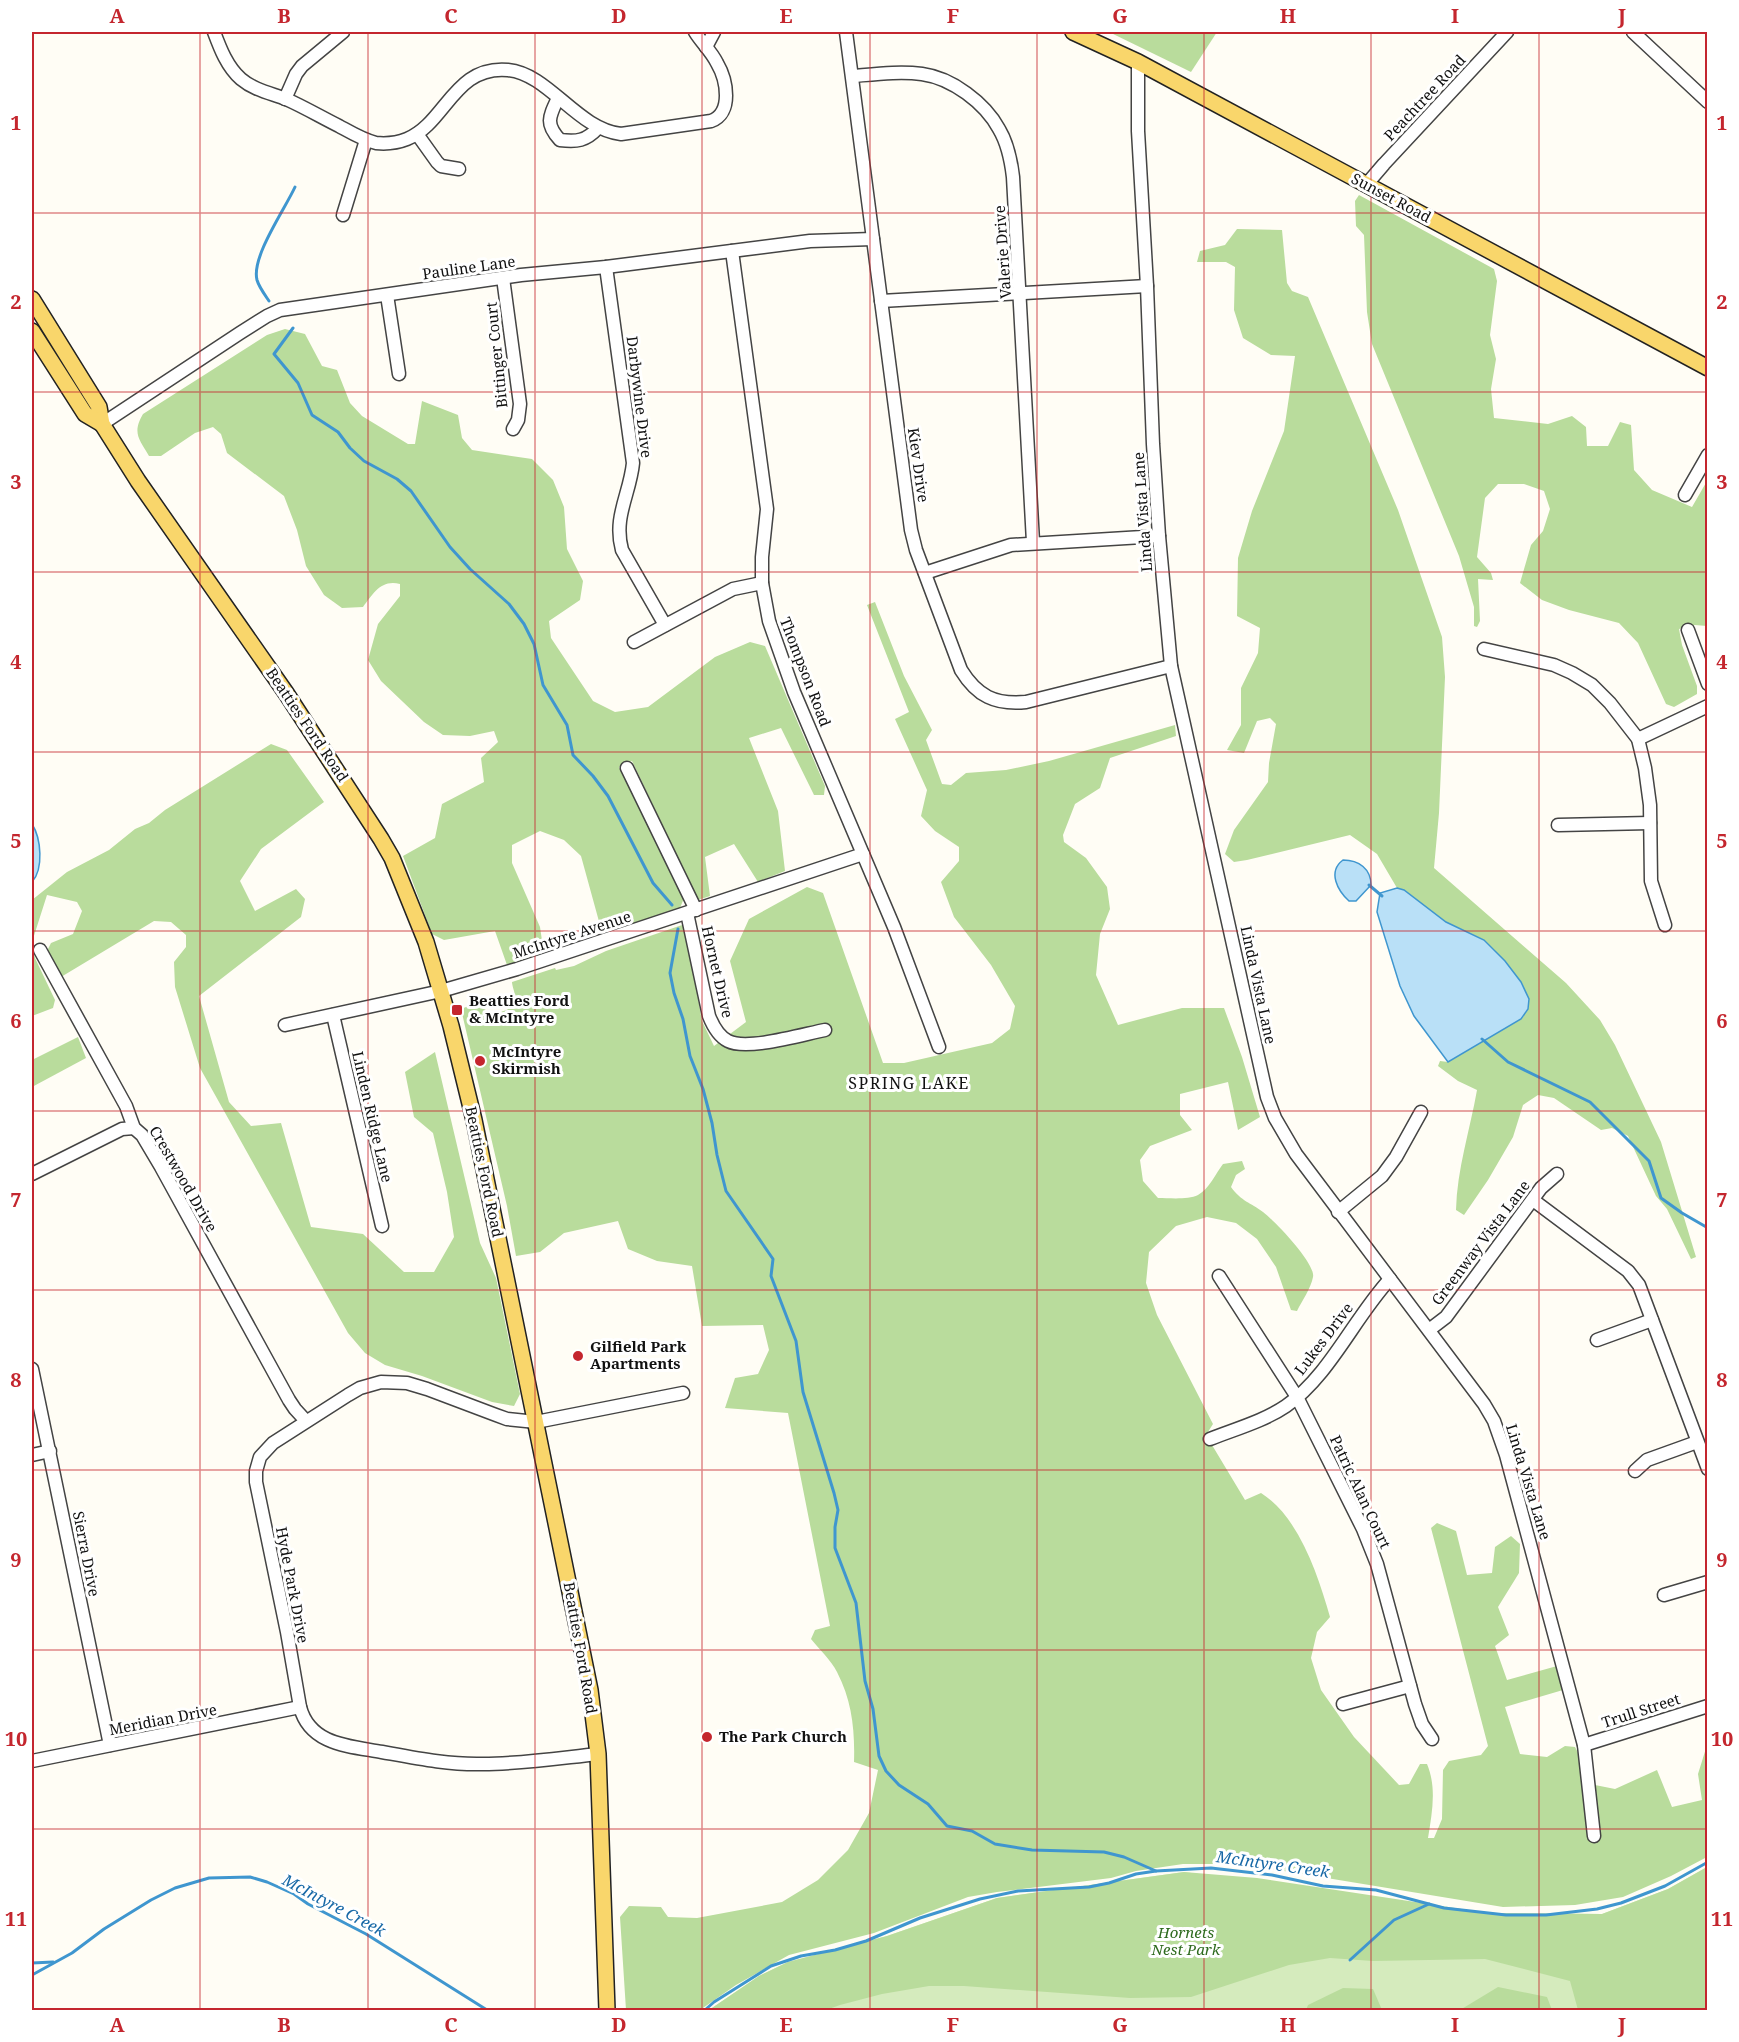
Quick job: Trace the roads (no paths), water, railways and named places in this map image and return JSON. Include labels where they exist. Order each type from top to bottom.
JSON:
[{"type":"main road","name":"Sunset Road","points":[[1073,32],[1138,62],[1707,368]]},
{"type":"main road","name":"Beatties Ford Road","points":[[32,299],[99,406],[102,424],[152,502],[286,693],[381,839],[409,897],[441,991],[460,1058],[474,1120],[585,1666],[598,1755],[607,2010]]},
{"type":"main road","name":"Beatties Ford Road","points":[[32,331],[86,414],[102,424]]},
{"type":"street","points":[[214,32],[220,49],[240,78],[256,89],[285,99],[366,140],[385,144],[417,134],[458,89],[476,76],[500,70],[518,72],[535,81],[598,128],[610,133],[621,134],[711,121],[718,118],[726,106],[724,82],[718,63],[695,32]]},
{"type":"street","points":[[285,99],[302,66],[343,32]]},
{"type":"street","points":[[706,47],[714,32]]},
{"type":"street","name":"Kiev Drive","points":[[846,32],[911,530],[961,670],[970,684],[991,699],[1003,703],[1026,702],[1171,666]]},
{"type":"street","name":"Peachtree Road","points":[[1366,185],[1507,32]]},
{"type":"street","points":[[1633,32],[1707,102]]},
{"type":"street","name":"Linda Vista Lane","points":[[1138,62],[1138,131],[1153,444],[1171,666],[1267,1097],[1284,1134],[1338,1212],[1484,1404],[1499,1434],[1584,1745],[1594,1836]]},
{"type":"street","name":"Valerie Drive","points":[[853,76],[923,74],[942,79],[958,88],[988,114],[999,128],[1011,159],[1033,542]]},
{"type":"street","points":[[558,98],[549,119],[551,130],[560,140],[580,141],[589,138],[598,128]]},
{"type":"street","points":[[417,134],[441,166],[459,170]]},
{"type":"street","points":[[343,215],[366,140]]},
{"type":"street","name":"Pauline Lane","points":[[102,424],[267,316],[280,310],[503,278],[810,241],[873,239]]},
{"type":"street","name":"Thompson Road","points":[[732,251],[767,509],[762,583],[774,639],[794,692],[894,927],[939,1047]]},
{"type":"street","name":"Darbywine Drive","points":[[606,267],[633,463],[618,527],[618,537],[622,550],[665,625]]},
{"type":"street","name":"Bittinger Court","points":[[503,278],[520,404],[518,420],[513,429]]},
{"type":"street","points":[[881,301],[1147,286]]},
{"type":"street","points":[[387,295],[399,374]]},
{"type":"street","points":[[1685,495],[1707,454]]},
{"type":"street","points":[[925,573],[1011,545],[1159,536]]},
{"type":"street","points":[[634,642],[733,589],[762,583]]},
{"type":"street","points":[[1688,630],[1707,684]]},
{"type":"street","points":[[1484,649],[1554,665],[1572,673],[1592,685],[1610,703],[1638,739],[1648,784],[1652,881],[1665,925]]},
{"type":"street","points":[[1638,739],[1707,706]]},
{"type":"street","name":"Hornet Drive","points":[[627,768],[692,911],[712,1025],[724,1038],[735,1044],[772,1041],[825,1030]]},
{"type":"street","points":[[1558,825],[1650,823]]},
{"type":"street","name":"McIntyre Avenue","points":[[285,1025],[441,991],[557,957],[863,854]]},
{"type":"street","name":"Crestwood Drive","points":[[40,950],[126,1106],[134,1128],[142,1135],[161,1167],[289,1400],[306,1421]]},
{"type":"street","name":"Linden Ridge Lane","points":[[333,1015],[382,1226]]},
{"type":"street","points":[[1338,1212],[1383,1176],[1421,1112]]},
{"type":"street","points":[[32,1174],[122,1130],[134,1128]]},
{"type":"street","name":"Greenway Vista Lane","points":[[1429,1330],[1446,1317],[1541,1188],[1557,1174]]},
{"type":"street","points":[[1533,1200],[1628,1271],[1639,1284],[1707,1469]]},
{"type":"street","name":"Patric Alan Court","points":[[1219,1276],[1297,1397],[1356,1513],[1371,1547],[1422,1724],[1432,1739]]},
{"type":"street","name":"Lukes Drive","points":[[1210,1439],[1271,1414],[1297,1397],[1316,1378],[1377,1293],[1390,1279]]},
{"type":"street","points":[[1597,1340],[1652,1320]]},
{"type":"street","name":"Sierra Drive","points":[[32,1369],[110,1745]]},
{"type":"street","name":"Hyde Park Drive","points":[[598,1755],[482,1764],[421,1759],[351,1747],[326,1739],[310,1729],[303,1718],[300,1707],[259,1494],[257,1464],[265,1451],[306,1421],[360,1388],[381,1382],[396,1382],[427,1389],[507,1419],[536,1422],[682,1393]]},
{"type":"street","points":[[1635,1471],[1647,1460],[1697,1442]]},
{"type":"street","points":[[32,1455],[50,1451]]},
{"type":"street","points":[[1664,1595],[1707,1582]]},
{"type":"street","points":[[1343,1704],[1410,1686]]},
{"type":"street","name":"Trull Street","points":[[1584,1745],[1707,1706]]},
{"type":"street","name":"Meridian Drive","points":[[32,1761],[300,1707]]},
{"type":"water","points":[[32,824],[39,845],[40,862],[32,882]]},
{"type":"water","points":[[1343,860],[1359,864],[1369,874],[1371,885],[1356,901],[1349,901],[1341,892],[1336,881],[1336,870]]},
{"type":"water","points":[[1397,888],[1404,890],[1446,922],[1484,940],[1505,961],[1521,982],[1529,999],[1528,1009],[1521,1019],[1448,1062],[1414,1016],[1400,986],[1377,912],[1380,893]]},
{"type":"waterway","points":[[269,301],[257,280],[259,259],[295,187]]},
{"type":"waterway","points":[[293,328],[274,354],[298,383],[312,415],[338,432],[364,461],[397,479],[411,491],[450,547],[470,569],[509,604],[524,624],[534,644],[543,685],[567,725],[573,755],[608,796],[653,883],[672,905]]},
{"type":"waterway","points":[[1369,885],[1382,896]]},
{"type":"waterway","points":[[678,929],[670,973],[674,993],[683,1019],[690,1056],[703,1089],[712,1123],[726,1191],[773,1259],[771,1276],[796,1341],[803,1392],[838,1510],[835,1548],[856,1603],[865,1681],[873,1709],[879,1756],[886,1771],[899,1785],[928,1804],[947,1826],[972,1831],[995,1844],[1032,1850],[1104,1852],[1124,1857],[1156,1871]]},
{"type":"waterway","points":[[1482,1039],[1508,1062],[1590,1102],[1649,1161],[1661,1198],[1708,1228]]},
{"type":"waterway","name":"McIntyre Creek","points":[[705,2010],[771,1966],[801,1956],[866,1941],[920,1918],[980,1899],[1018,1891],[1089,1887],[1136,1874],[1211,1868],[1272,1875],[1323,1886],[1376,1890],[1444,1908],[1506,1915],[1546,1915],[1597,1909],[1621,1903],[1665,1886],[1708,1862]]},
{"type":"waterway","name":"McIntyre Creek","points":[[32,1975],[72,1953],[104,1929],[151,1900],[175,1888],[209,1878],[250,1877],[294,1894],[308,1904],[366,1934],[487,2010]]},
{"type":"waterway","points":[[1350,1960],[1394,1920],[1429,1904]]},
{"type":"waterway","name":"McIntyre Creek","points":[[32,1963],[53,1962]]},
{"type":"place","name":"Beatties Ford & McIntyre","points":[[457,1010]]},
{"type":"place","name":"McIntyre Skirmish","points":[[480,1061]]},
{"type":"place","name":"Gilfield Park Apartments","points":[[578,1356]]},
{"type":"place","name":"The Park Church","points":[[707,1737]]},
{"type":"district","name":"SPRING LAKE","points":[[909,1083]]},
{"type":"park label","name":"Hornets Nest Park","points":[[1186,1942]]}]
